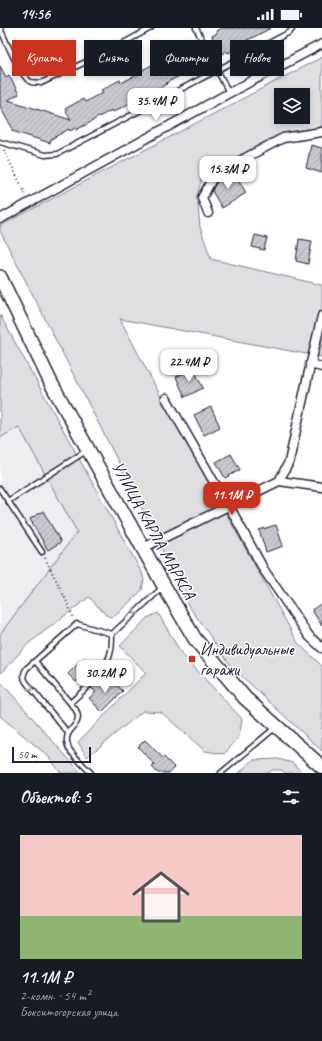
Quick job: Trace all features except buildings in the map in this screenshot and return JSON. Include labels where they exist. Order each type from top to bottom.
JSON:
[{"type":"main road","name":"УЛИЦА КАРЛА МАРКСА","points":[[0,277],[51,383],[195,640],[245,698],[322,768]]},
{"type":"street","points":[[0,219],[229,93],[322,44]]},
{"type":"street","points":[[208,214],[202,198],[213,177],[247,156],[283,138],[322,132]]},
{"type":"street","points":[[279,481],[289,462],[322,316]]},
{"type":"street","points":[[310,364],[322,367]]},
{"type":"street","points":[[166,398],[229,506],[264,570],[309,636],[322,648]]},
{"type":"street","points":[[143,548],[279,481],[322,487]]},
{"type":"lane","points":[[0,28],[19,68],[25,77],[31,82],[41,83],[106,52],[151,28]]},
{"type":"lane","points":[[196,28],[202,40]]},
{"type":"lane","points":[[222,67],[290,32],[293,28]]},
{"type":"lane","points":[[0,142],[45,155],[57,154],[206,76]]},
{"type":"lane","points":[[220,76],[229,93]]},
{"type":"lane","points":[[8,501],[88,450]]},
{"type":"lane","points":[[0,489],[42,552]]},
{"type":"lane","points":[[70,703],[105,667],[111,650],[112,634],[164,586]]},
{"type":"lane","points":[[68,733],[26,682],[24,672],[77,624],[112,634]]},
{"type":"lane","points":[[35,661],[76,710],[78,716],[76,722],[68,733],[67,741],[70,750],[91,773]]},
{"type":"lane","points":[[221,773],[276,727]]},
{"type":"path","points":[[0,142],[29,203]]},
{"type":"path","points":[[42,552],[77,624]]},
{"type":"shaded area","points":[[322,57],[322,126],[274,141],[213,177],[202,177],[197,196],[200,227],[211,259],[322,285],[322,357],[120,319],[160,395],[298,643],[322,666],[322,751],[232,667],[188,605],[147,518],[0,231],[0,226]]},
{"type":"shaded area","points":[[0,315],[142,573],[144,580],[142,590],[115,616],[110,617],[106,615],[89,597],[28,644],[0,674],[0,634],[77,532],[19,427],[0,438]]},
{"type":"shaded area","points":[[19,427],[77,532],[0,634],[0,438]]},
{"type":"shaded area","points":[[158,613],[181,653],[242,719],[239,737],[224,754],[205,751],[161,712],[143,711],[87,757],[78,742],[146,673],[120,646],[147,618]]},
{"type":"shaded area","points":[[0,681],[81,773],[61,773],[48,756],[0,716]]},
{"type":"shaded area","points":[[278,759],[293,763],[302,773],[285,773],[282,770],[272,770],[269,773],[239,773],[253,760]]},
{"type":"place","name":"Индивидуальные гаражи","points":[[192,659]]}]
